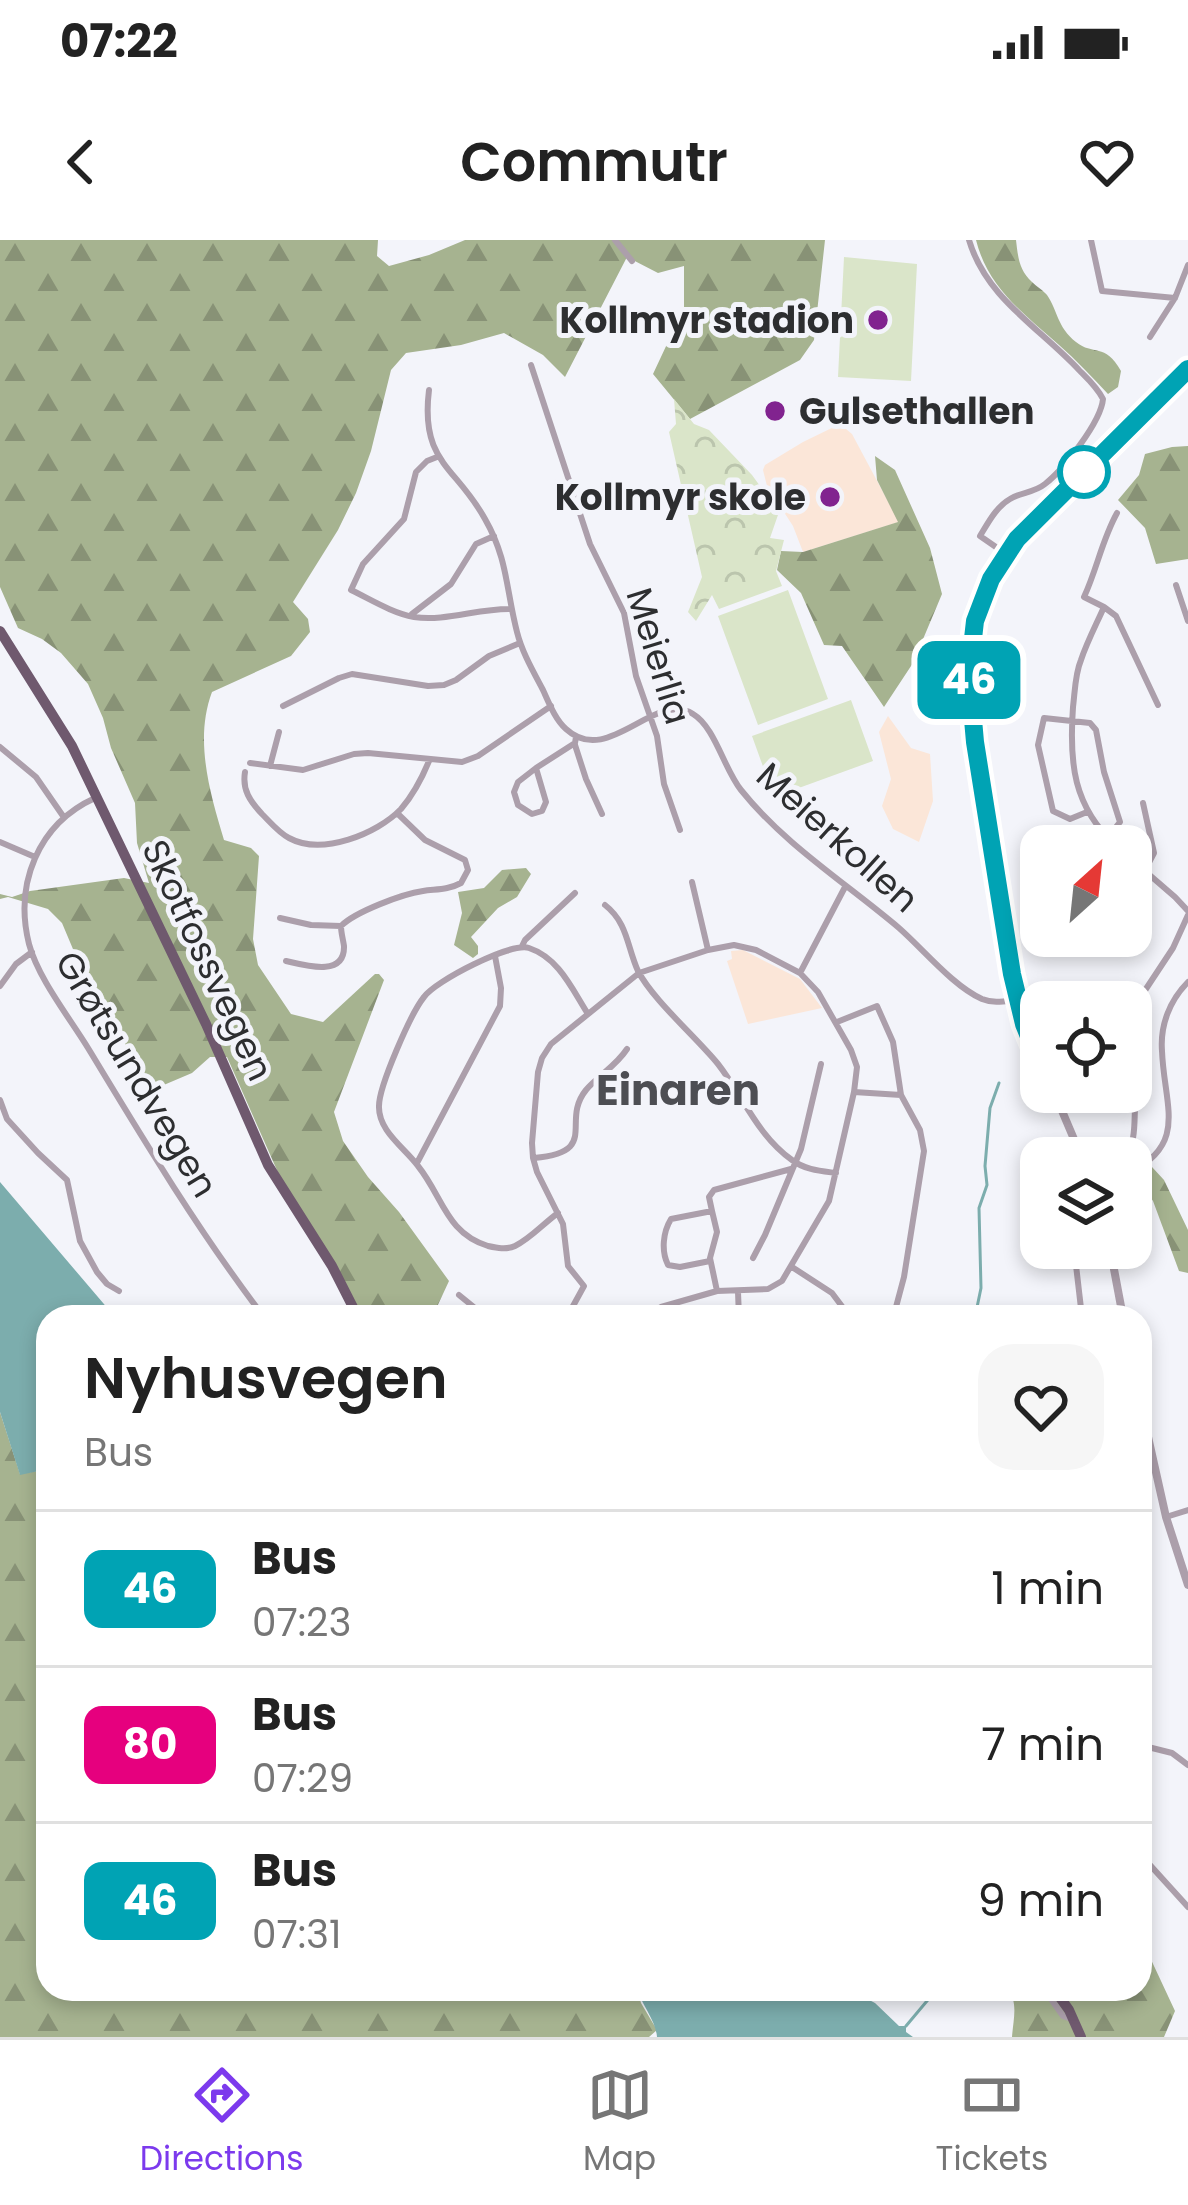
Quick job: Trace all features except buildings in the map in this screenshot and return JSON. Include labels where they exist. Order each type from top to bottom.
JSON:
[{"type":"main road","name":"Skotfossvegen","points":[[0,631],[57,719],[98,797],[268,1165],[352,1305]]},
{"type":"main road","points":[[1062,2001],[1081,2037]]},
{"type":"street","points":[[616,240],[632,261]]},
{"type":"street","points":[[969,240],[991,284],[1095,386],[1103,404],[1049,481],[1010,499],[991,517],[980,536],[1006,554]]},
{"type":"street","points":[[1091,240],[1102,291],[1175,298]]},
{"type":"street","points":[[1150,338],[1175,298],[1188,265]]},
{"type":"street","name":"Meierlia","points":[[531,365],[590,544],[624,613],[633,663],[680,830]]},
{"type":"street","points":[[1020,1007],[969,691],[975,621],[991,579],[1029,526],[1188,369]]},
{"type":"street","points":[[429,390],[429,424],[437,457],[494,536],[508,576],[520,643],[551,706],[575,740],[602,814]]},
{"type":"street","points":[[437,457],[416,472],[404,519],[363,564],[351,590],[409,616],[513,609]]},
{"type":"street","points":[[1117,513],[1084,597],[1113,612],[1158,705]]},
{"type":"street","points":[[409,616],[455,580],[476,544],[494,536]]},
{"type":"street","points":[[1176,585],[1188,621]]},
{"type":"street","points":[[1097,825],[1087,812],[1073,765],[1072,721],[1079,664],[1104,608]]},
{"type":"street","points":[[283,706],[352,674],[444,685],[489,656],[520,643]]},
{"type":"street","points":[[250,763],[310,769],[368,753],[462,762],[478,757],[551,706]]},
{"type":"street","name":"Meierkollen","points":[[575,740],[602,739],[678,709],[696,716],[740,789],[770,822],[973,994],[993,1002],[1018,1000]]},
{"type":"street","points":[[1087,812],[1070,819],[1054,811],[1038,746],[1044,718],[1090,723],[1096,730],[1119,825]]},
{"type":"street","points":[[270,766],[279,732]]},
{"type":"street","points":[[536,768],[546,802],[542,811],[532,814],[518,805],[514,792],[518,782],[536,768],[575,740]]},
{"type":"street","points":[[0,747],[36,777],[63,816]]},
{"type":"street","points":[[245,772],[246,792],[288,838],[336,844],[397,813],[429,761]]},
{"type":"street","name":"Grøtsundvegen","points":[[98,797],[63,816],[35,857],[25,913],[32,952],[212,1248],[255,1305]]},
{"type":"street","points":[[1144,803],[1148,825]]},
{"type":"street","points":[[280,919],[341,926],[354,916],[410,894],[461,883],[467,874],[466,860],[425,840],[397,813]]},
{"type":"street","points":[[0,842],[35,857]]},
{"type":"street","points":[[1151,981],[1188,913],[1152,877]]},
{"type":"street","points":[[692,882],[708,950]]},
{"type":"street","points":[[800,973],[845,887]]},
{"type":"street","points":[[522,946],[575,892]]},
{"type":"street","points":[[605,905],[624,926],[639,973],[720,1066],[764,1132],[794,1166]]},
{"type":"street","points":[[286,961],[322,968],[334,964],[344,951],[341,926]]},
{"type":"street","points":[[574,1305],[584,1286],[568,1265],[563,1224],[533,1158],[542,1058],[557,1039],[639,973],[708,950],[734,945],[750,948],[800,973],[818,992],[855,1059],[854,1092],[836,1173],[824,1211],[792,1267],[773,1288],[717,1291],[668,1305]]},
{"type":"street","points":[[558,1213],[510,1248],[473,1240],[457,1229],[417,1163],[382,1121],[379,1106],[424,995],[440,982],[495,956],[522,946],[553,960],[588,1014]]},
{"type":"street","points":[[0,986],[32,952]]},
{"type":"street","points":[[417,1163],[500,1006],[495,956]]},
{"type":"street","points":[[1152,1161],[1161,1156],[1173,1134],[1161,1048],[1163,1027],[1170,1006],[1188,982]]},
{"type":"street","points":[[836,1023],[877,1006],[892,1042],[901,1095],[920,1130],[925,1160],[897,1305]]},
{"type":"street","points":[[533,1158],[570,1147],[584,1093],[627,1048]]},
{"type":"street","points":[[753,1258],[794,1166],[821,1064]]},
{"type":"street","points":[[1152,1071],[1164,1069]]},
{"type":"street","points":[[854,1092],[901,1095]]},
{"type":"street","points":[[0,1100],[7,1119],[70,1184],[80,1241],[97,1272],[119,1292]]},
{"type":"street","points":[[717,1291],[710,1261],[717,1232],[709,1197],[714,1190],[794,1166],[836,1173]]},
{"type":"street","points":[[710,1261],[671,1266],[665,1259],[664,1240],[675,1217],[712,1211]]},
{"type":"street","points":[[792,1267],[842,1305]]},
{"type":"street","points":[[1076,1269],[1081,1305]]},
{"type":"street","points":[[1114,1269],[1121,1305]]},
{"type":"street","points":[[738,1292],[739,1305]]},
{"type":"street","points":[[459,1294],[472,1305]]},
{"type":"street","points":[[1152,1450],[1166,1517],[1188,1585]]},
{"type":"street","points":[[1152,1467],[1156,1466]]},
{"type":"street","points":[[1166,1517],[1188,1510]]},
{"type":"street","points":[[1152,1748],[1172,1753],[1188,1765]]},
{"type":"street","points":[[1152,1867],[1188,1907]]},
{"type":"street","points":[[1052,2001],[1063,2016],[1074,2020]]},
{"type":"shaded area","name":"Kollmyr skole","points":[[840,424],[852,434],[899,522],[803,552],[763,470]]},
{"type":"shaded area","points":[[888,716],[911,748],[930,754],[933,801],[919,842],[893,829],[882,806],[891,779],[879,732]]},
{"type":"shaded area","points":[[743,950],[800,979],[822,1008],[748,1024],[727,961],[732,959],[731,951]]},
{"type":"green space","points":[[0,240],[378,240],[377,256],[389,266],[465,240],[825,240],[814,340],[800,360],[690,419],[653,374],[684,313],[684,266],[658,273],[627,257],[565,377],[543,355],[504,333],[406,353],[391,370],[356,493],[293,602],[308,619],[310,632],[291,656],[212,692],[204,748],[224,840],[251,848],[259,856],[253,939],[258,965],[291,1014],[323,1022],[375,974],[384,980],[334,1112],[343,1141],[449,1281],[438,1305],[356,1305],[280,1177],[227,1057],[210,1057],[192,1073],[152,1090],[138,1074],[62,923],[48,909],[0,899],[0,894],[12,897],[124,878],[149,883],[137,843],[135,803],[88,684],[61,653],[18,628],[0,587]]},
{"type":"green space","points":[[976,240],[1016,240],[1024,273],[1047,295],[1076,342],[1115,362],[1121,371],[1118,387],[1108,394],[1009,299],[989,272]]},
{"type":"green space","name":"Kollmyr stadion","points":[[844,257],[917,264],[911,381],[838,377]]},
{"type":"green space","points":[[674,399],[694,424],[709,430],[752,475],[779,512],[770,538],[784,540],[776,571],[782,586],[719,609],[712,595],[696,621],[688,612],[702,577],[669,432],[676,424]]},
{"type":"green space","points":[[1188,446],[1188,559],[1156,564],[1145,528],[1118,500],[1139,475],[1145,454]]},
{"type":"green space","points":[[875,456],[895,470],[930,548],[942,594],[913,663],[884,707],[842,646],[824,645],[801,593],[777,570],[781,551],[803,552],[898,522],[877,480]]},
{"type":"green space","points":[[788,590],[828,699],[758,725],[718,616]]},
{"type":"green space","points":[[851,700],[873,761],[774,797],[752,736]]},
{"type":"green space","points":[[526,868],[531,874],[517,897],[498,908],[471,937],[478,954],[473,958],[454,945],[462,913],[458,892],[484,888],[502,870]]},
{"type":"green space","points":[[1152,1167],[1164,1180],[1188,1230],[1188,1273],[1179,1271],[1153,1201]]},
{"type":"green space","points":[[0,1412],[20,1474],[36,1471],[36,2001],[640,2001],[657,2030],[649,2037],[0,2037]]},
{"type":"green space","points":[[1152,1962],[1175,2011],[1164,2037],[1012,2037],[1013,2001],[1152,2001]]},
{"type":"water","points":[[0,1182],[105,1305],[36,1305],[36,1472],[20,1475],[0,1412]]},
{"type":"water","points":[[643,2001],[871,2001],[899,2026],[906,2026],[913,2037],[657,2037]]},
{"type":"waterway","points":[[977,1305],[979,1208],[987,1185],[990,1108],[999,1083]]},
{"type":"waterway","points":[[906,2026],[927,2001]]},
{"type":"bus line","name":"46","points":[[1020,1007],[971,715],[969,674],[975,621],[991,579],[1017,539],[1188,369]]},
{"type":"place","name":"Kollmyr stadion","points":[[878,320]]},
{"type":"place","name":"Gulsethallen","points":[[775,411]]},
{"type":"place","name":"Kollmyr skole","points":[[830,497]]},
{"type":"district","name":"Einaren","points":[[678,1090]]}]
